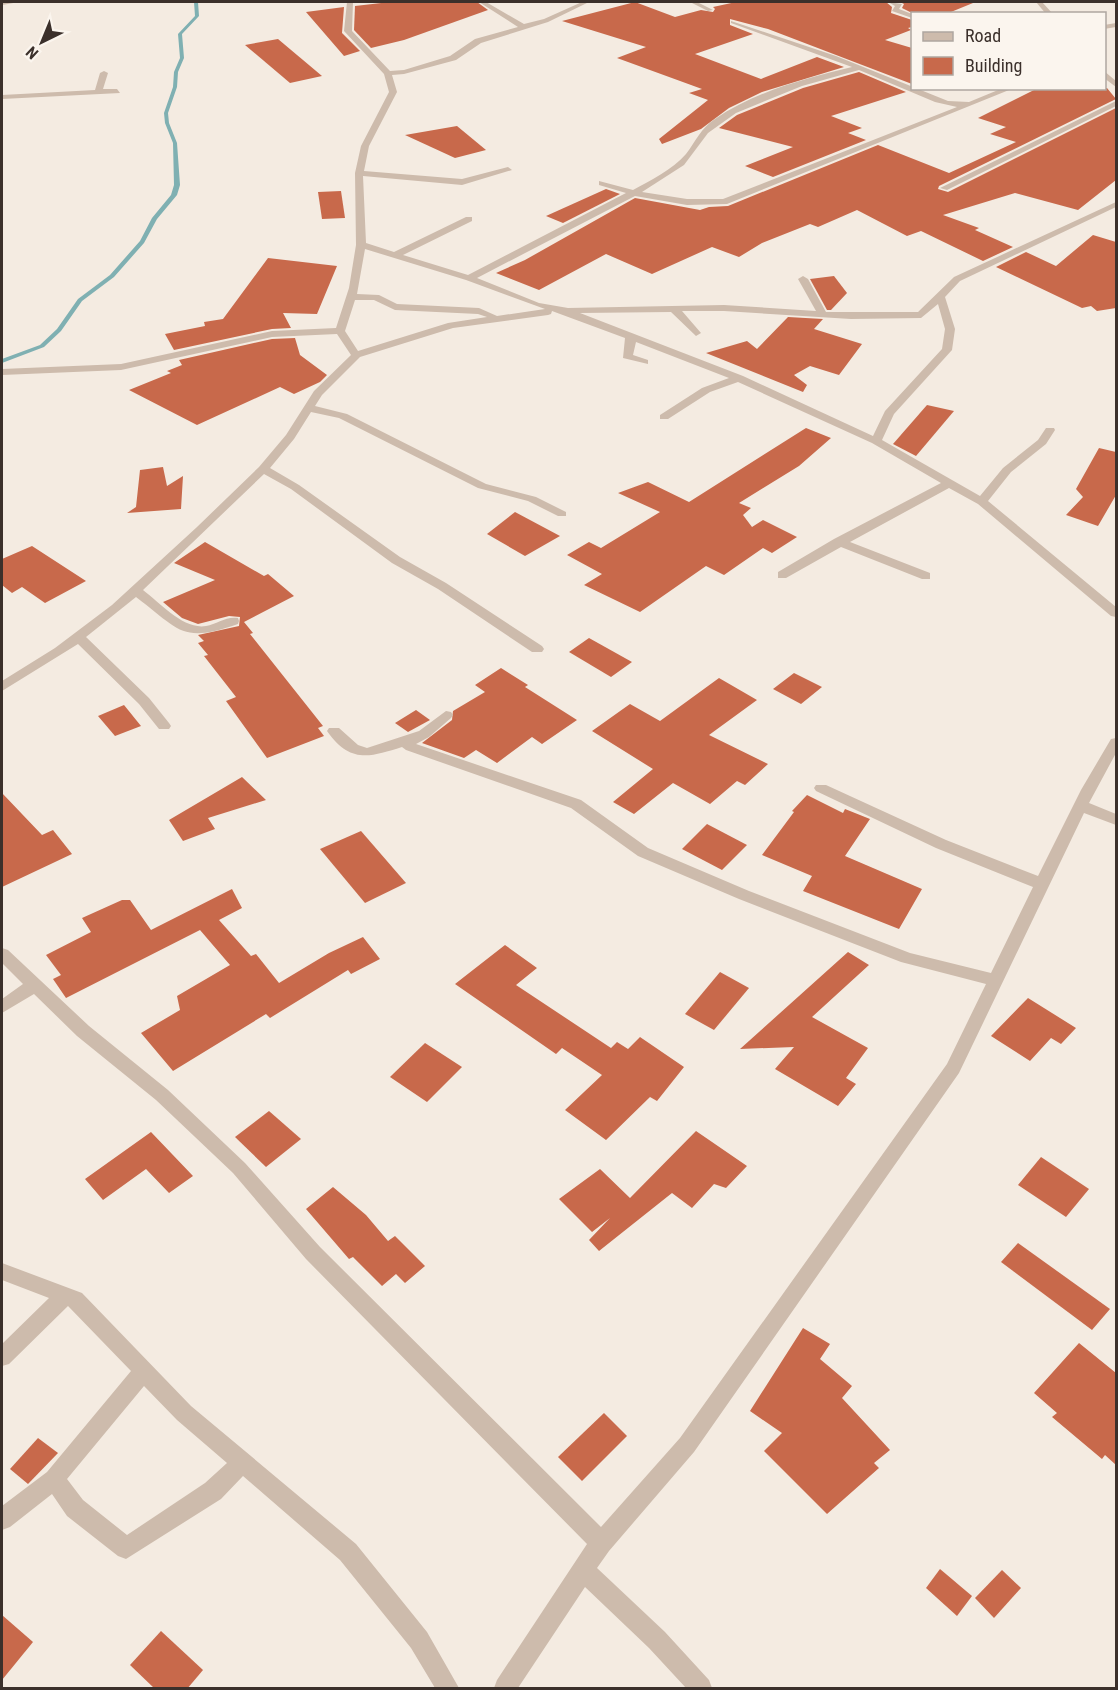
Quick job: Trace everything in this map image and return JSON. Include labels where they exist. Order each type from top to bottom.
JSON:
[{"type":"street","points":[[2,3],[16,2]]},
{"type":"street","points":[[340,331],[351,297],[361,245],[359,173],[365,146],[393,92],[388,73],[348,31],[350,2]]},
{"type":"street","points":[[482,2],[523,26]]},
{"type":"street","points":[[388,73],[404,72],[453,58],[478,41],[546,21],[586,2]]},
{"type":"street","points":[[693,2],[710,10]]},
{"type":"street","points":[[891,2],[900,5],[894,10],[911,16]]},
{"type":"street","points":[[733,22],[911,90]]},
{"type":"street","points":[[469,278],[516,255],[588,214],[635,193],[679,167],[692,153],[705,131],[723,118],[797,84],[857,68]]},
{"type":"street","points":[[98,92],[104,73]]},
{"type":"street","points":[[72,93],[79,81]]},
{"type":"street","points":[[912,90],[934,99],[959,105],[973,104]]},
{"type":"street","points":[[602,183],[635,193],[687,202],[724,202],[1006,90]]},
{"type":"street","points":[[2,97],[117,91]]},
{"type":"street","points":[[944,188],[1116,103]]},
{"type":"street","points":[[359,173],[462,182],[508,170]]},
{"type":"street","points":[[2,687],[78,638],[135,590],[263,469],[290,437],[318,393],[356,355],[452,325],[564,310],[724,308],[823,314],[921,315],[957,279],[1116,204]]},
{"type":"street","points":[[396,255],[469,219]]},
{"type":"street","points":[[361,245],[469,278],[537,305],[564,310],[630,335],[739,378],[876,441],[981,502],[1116,613]]},
{"type":"street","points":[[803,279],[823,314]]},
{"type":"street","points":[[876,441],[889,413],[946,350],[951,338],[950,320],[939,295]]},
{"type":"street","points":[[351,297],[376,297],[395,306],[478,310],[498,318]]},
{"type":"street","points":[[675,310],[696,333]]},
{"type":"street","points":[[340,331],[356,355]]},
{"type":"street","points":[[2,372],[121,367],[272,334],[340,331]]},
{"type":"street","points":[[630,335],[631,345],[627,356],[644,363]]},
{"type":"street","points":[[664,417],[706,390],[739,378]]},
{"type":"street","points":[[309,408],[343,416],[482,486],[532,499],[562,514]]},
{"type":"street","points":[[981,502],[1007,471],[1042,442],[1050,430]]},
{"type":"street","points":[[263,469],[296,487],[396,560],[442,586],[537,649]]},
{"type":"street","points":[[782,575],[838,542],[949,483]]},
{"type":"street","points":[[838,542],[926,576]]},
{"type":"street","points":[[135,590],[188,630],[208,630],[233,621]]},
{"type":"street","points":[[78,638],[144,701],[164,726]]},
{"type":"street","points":[[334,731],[353,750],[368,754],[424,734],[446,715]]},
{"type":"street","points":[[405,741],[411,747],[576,804],[643,852],[744,896],[907,958],[995,980]]},
{"type":"street","points":[[505,1689],[601,1543],[687,1445],[946,1078],[1080,806],[1116,742]]},
{"type":"street","points":[[821,788],[941,844],[1042,884]]},
{"type":"street","points":[[1080,806],[1116,820]]},
{"type":"street","points":[[2,954],[84,1030],[162,1095],[239,1168],[320,1261],[601,1543]]},
{"type":"street","points":[[2,1007],[35,985]]},
{"type":"street","points":[[2,1272],[75,1299],[184,1413],[348,1552],[419,1640],[448,1689]]},
{"type":"street","points":[[2,1357],[66,1295]]},
{"type":"street","points":[[2,1520],[54,1479],[144,1371]]},
{"type":"street","points":[[54,1479],[75,1508],[126,1548],[213,1491],[242,1462]]},
{"type":"street","points":[[583,1570],[657,1640],[701,1689]]},
{"type":"building","points":[[390,2],[477,2],[488,10],[404,40],[371,48],[354,30],[355,6]]},
{"type":"building","points":[[635,2],[675,17],[701,10],[713,12],[715,9],[713,7],[736,2],[886,2],[892,7],[891,13],[911,20],[911,27],[908,28],[911,30],[885,40],[911,48],[911,84],[768,29],[730,19],[730,25],[753,34],[695,54],[761,79],[817,57],[844,67],[762,92],[729,108],[701,129],[662,144],[659,139],[708,100],[689,93],[702,89],[617,58],[646,47],[562,21]]},
{"type":"building","points":[[900,2],[973,3],[951,12],[911,12],[902,8],[904,4]]},
{"type":"building","points":[[344,7],[342,33],[360,51],[344,56],[306,12]]},
{"type":"building","points":[[278,39],[322,76],[290,83],[245,45]]},
{"type":"building","points":[[859,72],[906,92],[831,116],[862,128],[848,133],[866,140],[773,177],[745,166],[793,147],[719,128],[737,115],[803,88]]},
{"type":"building","points":[[1107,88],[1116,99],[939,186],[938,189],[948,192],[1116,108],[1116,180],[1078,210],[1015,193],[943,215],[979,228],[975,230],[1013,247],[983,261],[921,231],[907,236],[857,210],[818,227],[810,224],[762,243],[739,257],[712,247],[652,274],[606,254],[539,290],[496,273],[525,260],[635,198],[700,210],[728,206],[878,145],[949,173],[1016,142],[990,134],[1006,127],[978,118],[1034,90],[1106,90]]},
{"type":"building","points":[[457,126],[486,150],[455,158],[405,135]]},
{"type":"building","points":[[606,189],[620,194],[563,223],[546,216]]},
{"type":"building","points":[[341,191],[345,218],[322,219],[318,192]]},
{"type":"building","points":[[1093,235],[1116,242],[1116,308],[1097,311],[1091,306],[1082,308],[996,267],[1026,252],[1056,266]]},
{"type":"building","points":[[268,258],[337,266],[317,314],[283,313],[291,328],[272,329],[174,350],[165,334],[205,326],[204,322],[223,319]]},
{"type":"building","points":[[834,276],[847,293],[831,310],[827,310],[810,279]]},
{"type":"building","points":[[788,317],[823,319],[814,329],[862,344],[839,375],[810,366],[794,375],[807,385],[803,392],[706,353],[747,341],[757,349]]},
{"type":"building","points":[[295,338],[300,355],[327,375],[320,382],[294,394],[280,387],[197,425],[129,390],[171,373],[167,371],[182,365],[179,360],[272,339]]},
{"type":"building","points":[[927,405],[954,411],[916,456],[893,444]]},
{"type":"building","points":[[806,428],[831,438],[799,466],[739,503],[751,508],[743,515],[752,527],[763,520],[797,537],[772,553],[763,548],[724,575],[706,566],[640,612],[584,585],[602,574],[567,555],[589,542],[601,548],[660,512],[618,493],[648,482],[689,502]]},
{"type":"building","points":[[1099,448],[1116,452],[1116,495],[1098,526],[1066,515],[1083,497],[1076,489]]},
{"type":"building","points":[[163,467],[167,486],[183,476],[181,509],[127,513],[136,507],[140,470]]},
{"type":"building","points":[[515,512],[560,536],[525,556],[487,534]]},
{"type":"building","points":[[205,542],[264,576],[268,574],[294,596],[244,622],[253,633],[250,634],[323,726],[318,728],[324,736],[267,758],[226,701],[236,697],[204,656],[208,655],[198,643],[204,641],[198,635],[239,626],[240,617],[229,616],[198,624],[182,618],[163,602],[215,580],[174,563]]},
{"type":"building","points":[[32,546],[86,581],[45,603],[22,587],[12,593],[2,585],[2,559]]},
{"type":"building","points":[[589,638],[632,662],[611,677],[569,652]]},
{"type":"building","points":[[501,668],[528,685],[525,687],[577,720],[542,744],[532,737],[497,763],[476,750],[464,758],[422,743],[452,720],[453,711],[485,692],[475,685]]},
{"type":"building","points":[[794,673],[822,687],[801,704],[773,689]]},
{"type":"building","points":[[719,678],[757,700],[709,735],[768,764],[745,785],[737,781],[710,804],[673,783],[634,814],[613,802],[653,769],[592,731],[630,704],[660,721]]},
{"type":"building","points":[[124,705],[141,726],[115,736],[98,716]]},
{"type":"building","points":[[416,710],[430,720],[408,732],[395,723]]},
{"type":"building","points":[[242,777],[266,800],[208,818],[215,829],[183,841],[169,820]]},
{"type":"building","points":[[2,793],[42,835],[53,830],[72,854],[2,887]]},
{"type":"building","points":[[807,795],[843,813],[845,809],[870,819],[845,856],[922,889],[899,929],[803,891],[812,876],[762,855],[794,812],[792,811]]},
{"type":"building","points":[[707,824],[747,845],[722,870],[682,849]]},
{"type":"building","points":[[361,831],[406,883],[365,903],[320,849]]},
{"type":"building","points":[[232,889],[242,908],[219,920],[251,956],[256,954],[279,983],[329,953],[363,937],[380,959],[351,974],[348,970],[270,1018],[266,1014],[173,1071],[141,1033],[180,1010],[177,996],[230,965],[200,930],[66,998],[53,979],[61,975],[46,955],[91,932],[82,918],[122,900],[130,900],[151,930]]},
{"type":"building","points":[[505,945],[537,968],[516,985],[611,1048],[617,1042],[628,1049],[640,1037],[684,1067],[657,1101],[650,1097],[606,1140],[565,1110],[602,1075],[562,1048],[556,1054],[455,984]]},
{"type":"building","points":[[848,952],[869,965],[812,1017],[868,1048],[846,1078],[856,1084],[838,1106],[775,1069],[794,1047],[740,1049]]},
{"type":"building","points":[[720,972],[749,988],[714,1030],[685,1014]]},
{"type":"building","points":[[1028,998],[1076,1028],[1061,1044],[1051,1038],[1030,1061],[991,1036]]},
{"type":"building","points":[[425,1043],[462,1067],[427,1102],[390,1077]]},
{"type":"building","points":[[269,1111],[301,1139],[266,1167],[235,1137]]},
{"type":"building","points":[[696,1131],[747,1166],[726,1188],[714,1184],[692,1208],[672,1193],[599,1251],[589,1240],[610,1218],[592,1232],[559,1199],[600,1169],[630,1198]]},
{"type":"building","points":[[151,1132],[193,1176],[169,1193],[146,1169],[103,1200],[85,1179]]},
{"type":"building","points":[[1041,1157],[1089,1189],[1066,1217],[1018,1185]]},
{"type":"building","points":[[333,1187],[366,1215],[388,1241],[395,1236],[425,1266],[405,1283],[396,1274],[382,1286],[353,1257],[349,1259],[306,1209]]},
{"type":"building","points":[[1018,1243],[1110,1309],[1092,1330],[1001,1262]]},
{"type":"building","points":[[803,1328],[830,1344],[820,1359],[852,1386],[842,1398],[890,1450],[874,1463],[879,1468],[827,1514],[764,1451],[782,1433],[750,1411]]},
{"type":"building","points":[[1079,1343],[1116,1373],[1116,1465],[1105,1455],[1102,1459],[1052,1417],[1057,1413],[1034,1393]]},
{"type":"building","points":[[604,1413],[627,1436],[582,1481],[558,1457]]},
{"type":"building","points":[[38,1438],[58,1453],[28,1484],[10,1469]]},
{"type":"building","points":[[940,1569],[972,1596],[957,1616],[926,1588]]},
{"type":"building","points":[[1002,1570],[1021,1588],[994,1618],[975,1598]]},
{"type":"building","points":[[2,1615],[33,1642],[2,1680]]},
{"type":"building","points":[[161,1631],[203,1670],[187,1689],[155,1689],[130,1665]]},
{"type":"waterway","points":[[2,361],[42,346],[59,330],[80,300],[112,276],[142,242],[155,218],[174,195],[177,185],[175,143],[167,123],[166,113],[175,87],[176,72],[182,58],[180,34],[197,16],[196,2]]}]
